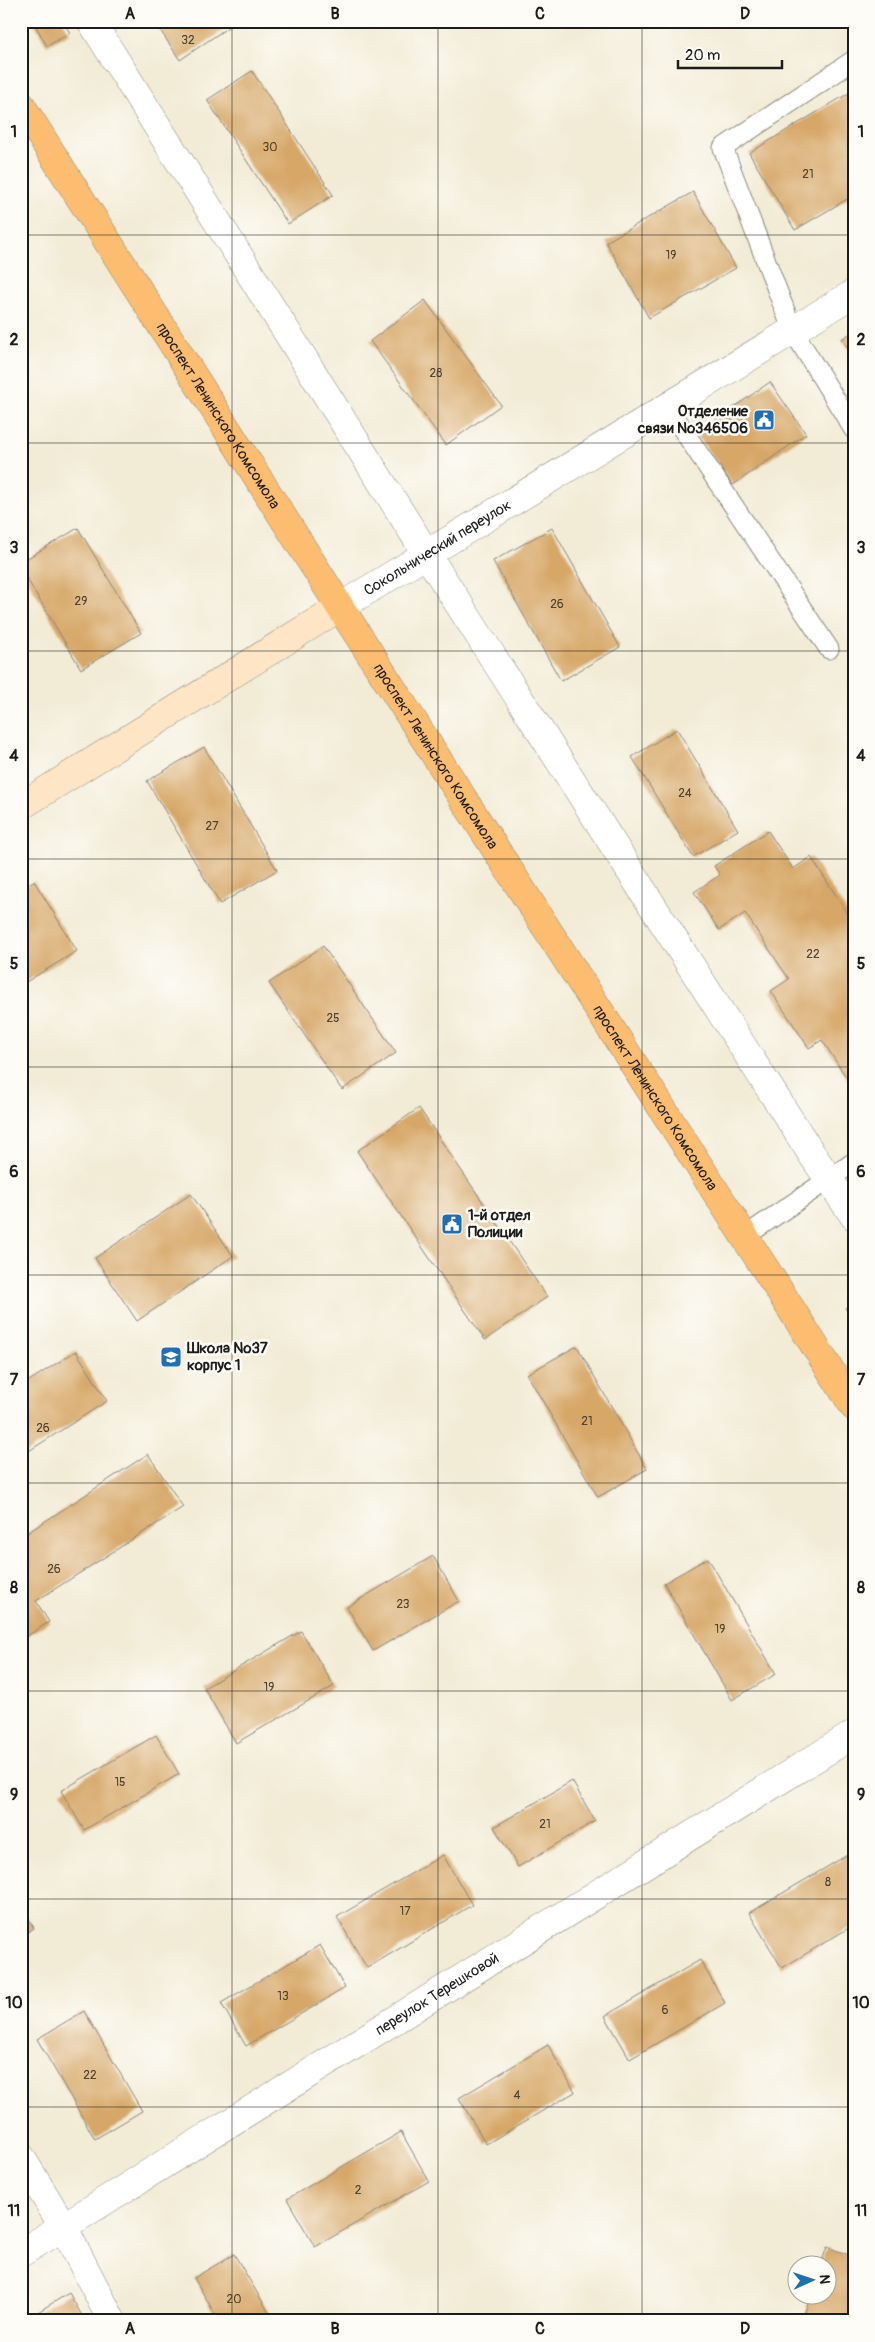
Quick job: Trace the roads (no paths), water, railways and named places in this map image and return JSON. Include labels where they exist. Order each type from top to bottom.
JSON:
[{"type":"main road","name":"проспект Ленинского Комсомола","points":[[21,105],[340,607],[854,1407]]},
{"type":"street","points":[[91,21],[426,553],[854,1216]]},
{"type":"street","name":"Сокольнический переулок","points":[[21,806],[426,553],[854,293]]},
{"type":"street","name":"переулок Терешковой","points":[[21,2253],[854,1734]]},
{"type":"street","points":[[21,2157],[63,2226],[112,2321]]},
{"type":"lane","points":[[854,60],[723,148],[792,330],[854,430]]},
{"type":"lane","points":[[667,406],[830,648]]},
{"type":"lane","points":[[744,1237],[854,1162]]},
{"type":"place","name":"Отделение связи №346506","points":[[764,420]]},
{"type":"place","name":"1-й отдел Полиции","points":[[452,1224]]},
{"type":"place","name":"Школа №37 корпус 1","points":[[171,1357]]}]
